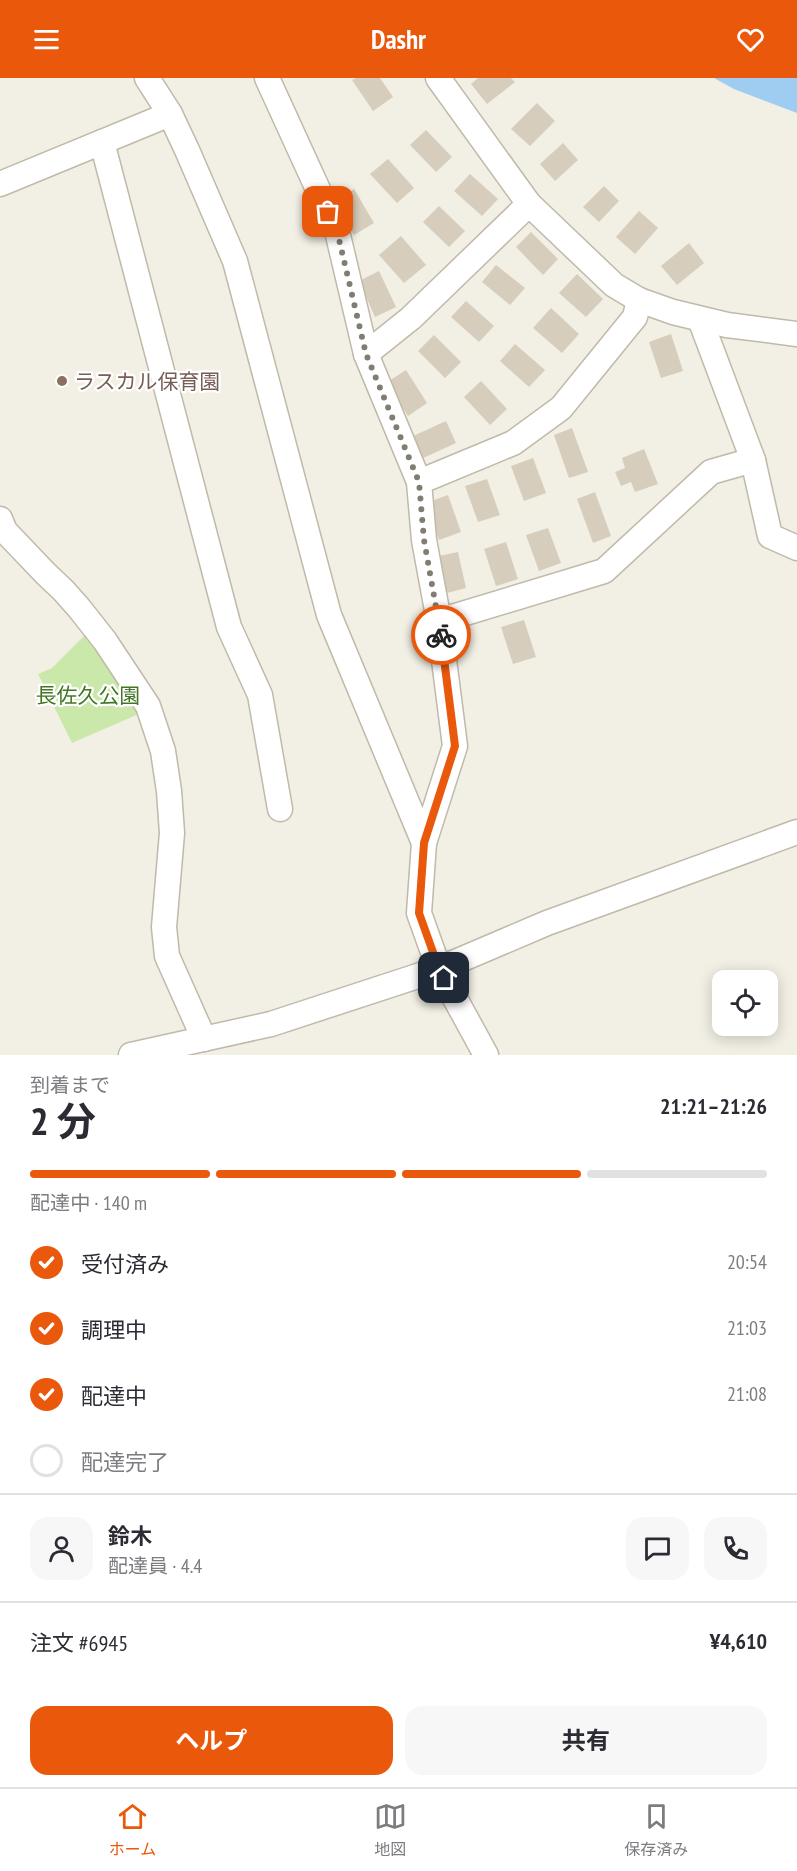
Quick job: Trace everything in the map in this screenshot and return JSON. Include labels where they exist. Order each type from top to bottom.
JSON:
[{"type":"street","points":[[147,78],[170,114],[188,150],[236,261],[329,615],[424,843]]},
{"type":"street","points":[[267,78],[337,231],[366,354],[419,482],[424,540],[439,621],[455,746],[424,843],[419,913],[439,969],[486,1055]]},
{"type":"street","points":[[438,78],[529,204],[614,285],[639,300],[700,319],[727,325],[797,334]]},
{"type":"street","points":[[0,184],[170,114]]},
{"type":"street","points":[[102,142],[229,627],[260,695],[280,809]]},
{"type":"street","points":[[366,354],[411,318],[529,204]]},
{"type":"street","points":[[419,482],[513,443],[561,408],[635,317],[639,300]]},
{"type":"street","points":[[700,319],[753,460],[770,536],[797,548]]},
{"type":"street","points":[[439,621],[604,571],[711,472],[753,460]]},
{"type":"street","points":[[0,519],[5,531],[79,608],[105,641],[148,706],[163,752],[169,791],[172,833],[164,927],[167,956],[204,1039]]},
{"type":"street","points":[[131,1055],[271,1024],[439,969],[547,923],[797,832]]},
{"type":"green space","name":"長佐久公園","points":[[88,632],[141,713],[72,743],[38,674],[52,668]]},
{"type":"water","points":[[714,78],[797,78],[797,113],[734,89]]},
{"type":"building","points":[[380,78],[393,97],[373,111],[352,80]]},
{"type":"building","points":[[478,78],[511,78],[515,82],[487,104],[471,84]]},
{"type":"building","points":[[537,103],[555,121],[530,146],[511,129]]},
{"type":"building","points":[[426,130],[452,157],[436,172],[410,145]]},
{"type":"building","points":[[563,143],[578,160],[555,181],[540,164]]},
{"type":"building","points":[[388,159],[414,188],[397,203],[370,174]]},
{"type":"building","points":[[470,174],[498,199],[482,216],[454,191]]},
{"type":"building","points":[[604,186],[619,201],[599,222],[583,207]]},
{"type":"building","points":[[354,189],[374,223],[354,235],[333,202]]},
{"type":"building","points":[[439,206],[465,231],[449,247],[423,222]]},
{"type":"building","points":[[639,211],[658,228],[635,254],[616,237]]},
{"type":"building","points":[[531,232],[558,259],[543,275],[516,247]]},
{"type":"building","points":[[401,236],[426,265],[404,283],[379,255]]},
{"type":"building","points":[[689,243],[704,263],[677,285],[661,266]]},
{"type":"building","points":[[496,265],[525,288],[510,305],[482,282]]},
{"type":"building","points":[[379,271],[396,307],[375,317],[359,281]]},
{"type":"building","points":[[577,274],[603,299],[586,317],[559,293]]},
{"type":"building","points":[[466,301],[494,326],[479,342],[451,317]]},
{"type":"building","points":[[551,308],[579,334],[562,353],[533,328]]},
{"type":"building","points":[[671,334],[683,371],[661,378],[649,342]]},
{"type":"building","points":[[434,335],[461,362],[445,378],[418,351]]},
{"type":"building","points":[[515,344],[545,370],[529,387],[500,361]]},
{"type":"building","points":[[406,370],[427,403],[408,416],[386,383]]},
{"type":"building","points":[[481,381],[507,409],[490,425],[464,397]]},
{"type":"building","points":[[446,421],[456,443],[421,459],[411,437]]},
{"type":"building","points":[[572,428],[588,472],[569,478],[554,435]]},
{"type":"building","points":[[644,449],[658,484],[635,492],[631,482],[621,486],[615,472],[625,468],[622,458]]},
{"type":"building","points":[[533,458],[546,493],[524,501],[511,466]]},
{"type":"building","points":[[487,479],[500,515],[478,522],[465,486]]},
{"type":"building","points":[[595,492],[611,536],[593,543],[577,499]]},
{"type":"building","points":[[448,495],[461,532],[439,540],[426,503]]},
{"type":"building","points":[[548,528],[561,563],[539,571],[526,535]]},
{"type":"building","points":[[506,542],[518,579],[496,586],[484,549]]},
{"type":"building","points":[[458,552],[466,588],[443,594],[434,557]]},
{"type":"building","points":[[524,620],[536,657],[513,664],[501,627]]},
{"type":"way so far","points":[[328,212],[337,231],[366,354],[419,482],[424,540],[441,635]]},
{"type":"place","name":"ラスカル保育園","points":[[62,381]]},
{"type":"route","points":[[441,635],[455,746],[424,843],[419,913],[444,978]]}]
